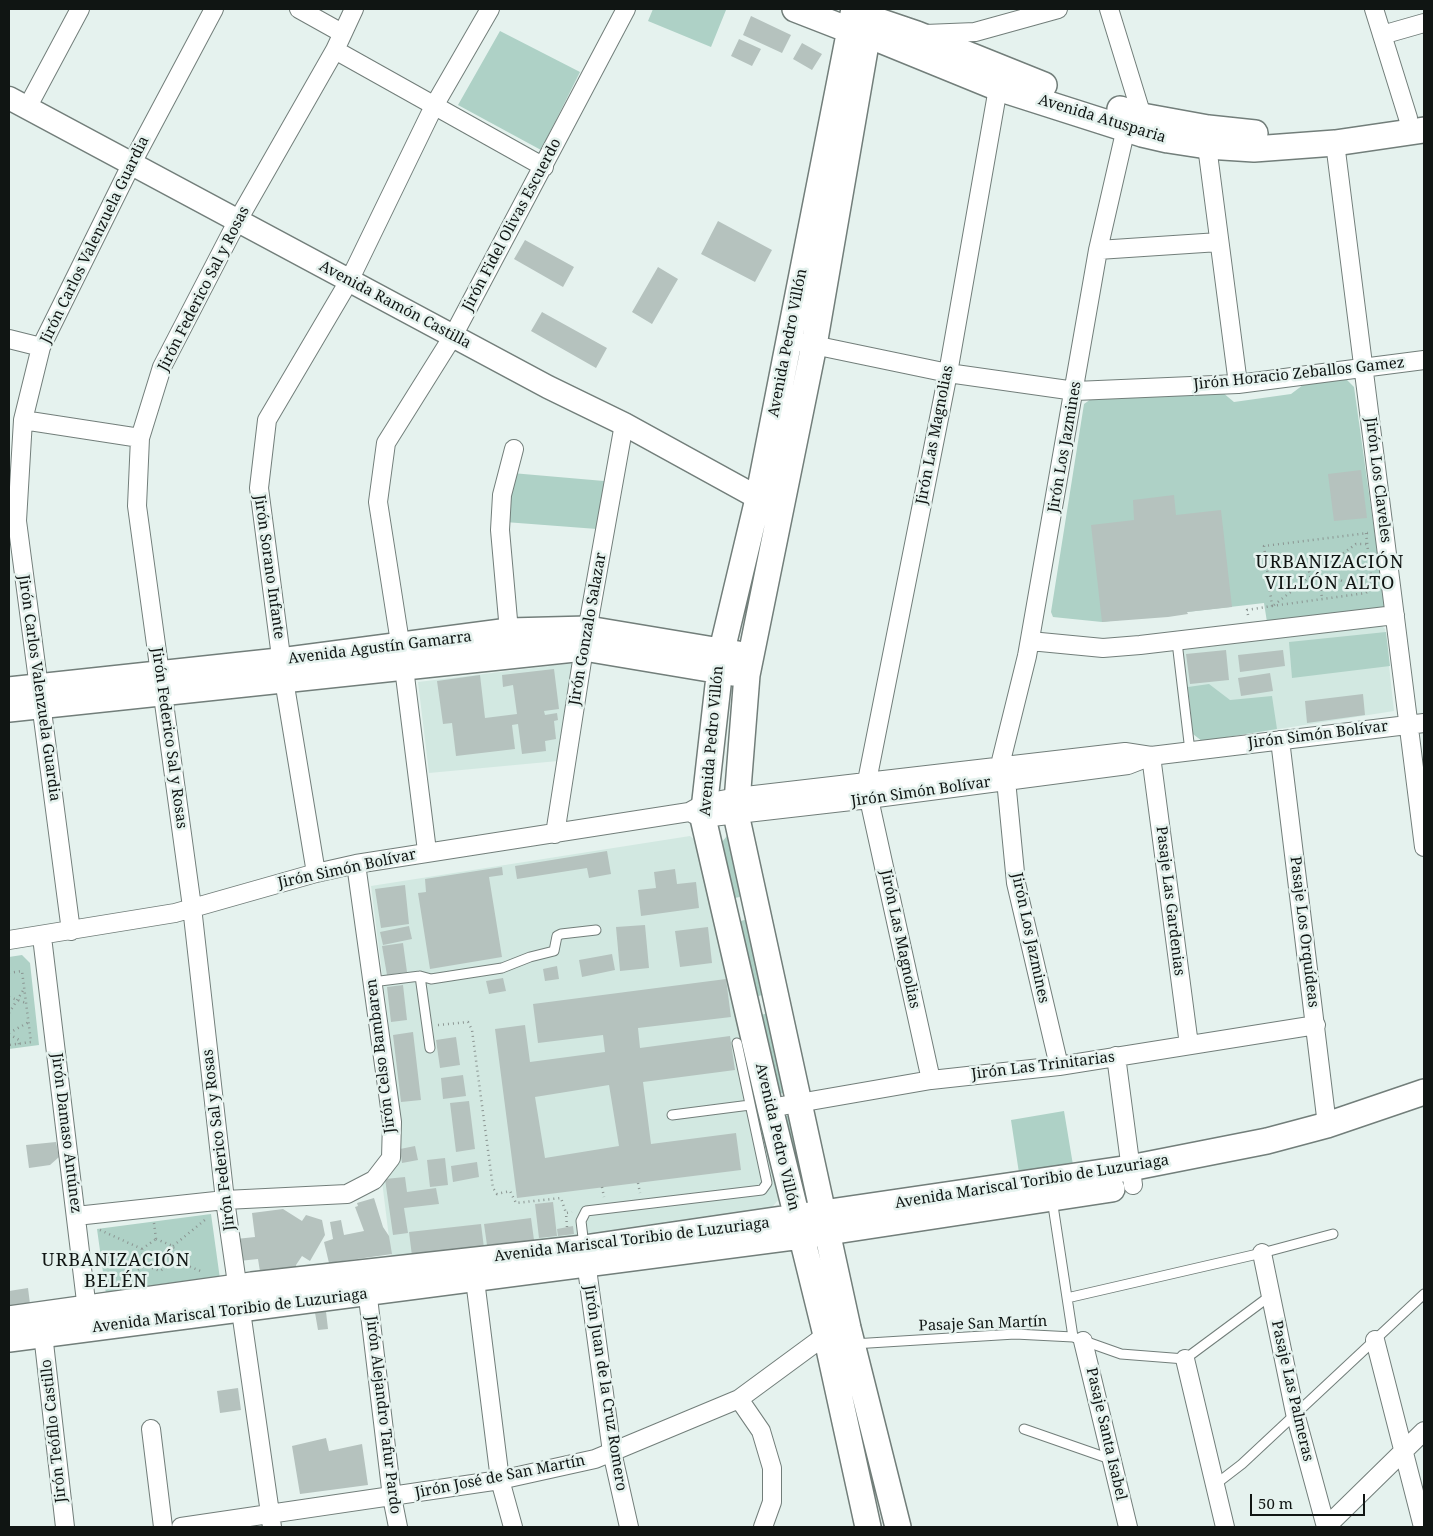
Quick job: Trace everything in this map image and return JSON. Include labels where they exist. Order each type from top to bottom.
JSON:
[{"type":"main road","name":"Avenida Atusparia","points":[[795,9],[858,17],[917,34],[1026,80],[1134,122],[1151,136],[1207,146],[1254,149],[1335,143],[1419,122]]},
{"type":"main road","name":"Avenida Atusparia","points":[[858,17],[998,88],[1134,122],[1258,133],[1419,122]]},
{"type":"main road","name":"Avenida Pedro Villón","points":[[858,17],[788,341],[758,499],[720,660],[699,811],[747,1007],[760,1107],[799,1227],[842,1335],[898,1527]]},
{"type":"main road","name":"Avenida Pedro Villón","points":[[858,17],[814,345],[749,666],[737,805],[755,902],[826,1223],[868,1527]]},
{"type":"main road","name":"Avenida Agustín Gamarra","points":[[402,657],[510,631],[586,638],[749,666]]},
{"type":"main road","name":"Avenida Agustín Gamarra","points":[[9,709],[40,696],[586,638]]},
{"type":"main road","name":"Avenida Agustín Gamarra","points":[[9,690],[40,696]]},
{"type":"main road","points":[[724,910],[755,902]]},
{"type":"main road","points":[[747,1007],[777,1000]]},
{"type":"main road","name":"Avenida Mariscal Toribio de Luzuriaga","points":[[1132,1177],[1327,1125],[1424,1092]]},
{"type":"main road","name":"Avenida Mariscal Toribio de Luzuriaga","points":[[9,1319],[88,1319],[239,1298],[585,1257],[1132,1177],[1240,1164],[1332,1140],[1424,1110]]},
{"type":"main road","name":"Avenida Mariscal Toribio de Luzuriaga","points":[[366,1283],[475,1280],[585,1257]]},
{"type":"main road","name":"Avenida Mariscal Toribio de Luzuriaga","points":[[9,1339],[43,1334],[88,1319]]},
{"type":"street","points":[[14,104],[80,9]]},
{"type":"street","name":"Jirón Carlos Valenzuela Guardia","points":[[71,931],[40,696],[13,522],[23,420],[41,347],[132,163],[214,9]]},
{"type":"street","points":[[299,9],[342,33]]},
{"type":"street","name":"Jirón Federico Sal y Rosas","points":[[271,1521],[225,1200],[192,907],[137,506],[140,438],[162,367],[238,220],[335,50],[354,9]]},
{"type":"street","name":"Jirón Sorano Infante","points":[[316,873],[283,670],[259,488],[267,420],[349,281],[434,106],[490,9]]},
{"type":"street","name":"Jirón Fidel Olivas Escuerdo","points":[[427,851],[402,657],[378,502],[386,443],[453,336],[626,9]]},
{"type":"street","points":[[917,34],[975,32],[1058,9]]},
{"type":"street","points":[[1109,9],[1134,122]]},
{"type":"street","points":[[1374,9],[1382,35],[1419,122]]},
{"type":"street","points":[[1382,35],[1424,23]]},
{"type":"street","points":[[335,50],[544,167]]},
{"type":"street","name":"Jirón Las Magnolias","points":[[867,781],[948,373],[998,88]]},
{"type":"street","name":"Avenida Ramón Castilla","points":[[14,104],[132,163],[548,387],[624,424],[781,510]]},
{"type":"street","name":"Jirón Los Jazmines","points":[[1058,1066],[1016,883],[1003,773],[1030,641],[1098,250],[1134,122]]},
{"type":"street","name":"Jirón Los Claveles","points":[[1335,143],[1395,615],[1417,724],[1424,847]]},
{"type":"street","points":[[1207,146],[1238,384]]},
{"type":"street","points":[[1098,250],[1220,242]]},
{"type":"street","points":[[9,340],[41,347]]},
{"type":"street","name":"Jirón Horacio Zeballos Gamez","points":[[788,341],[948,373],[1075,391],[1238,384],[1424,360]]},
{"type":"street","points":[[23,420],[140,438]]},
{"type":"street","name":"Jirón Gonzalo Salazar","points":[[554,834],[624,424]]},
{"type":"street","points":[[510,631],[500,530],[502,495],[514,449]]},
{"type":"street","points":[[1030,641],[1103,648],[1177,642],[1395,615]]},
{"type":"street","name":"Jirón Simón Bolívar","points":[[9,940],[42,937],[175,913],[316,873],[356,864],[427,851],[554,834],[737,805],[867,781],[1128,765],[1152,756],[1417,724]]},
{"type":"street","name":"Pasaje Los Orquídeas","points":[[1280,740],[1327,1125]]},
{"type":"street","name":"Pasaje Las Gardenias","points":[[1152,756],[1189,1045]]},
{"type":"street","name":"Jirón Simón Bolívar","points":[[737,805],[869,799],[1003,773]]},
{"type":"street","name":"Jirón Las Magnolias","points":[[869,799],[931,1080]]},
{"type":"street","name":"Jirón Celso Bambaren","points":[[76,1216],[225,1200],[347,1194],[374,1180],[391,1158],[392,1122],[356,864]]},
{"type":"street","name":"Jirón Damaso Antúnez","points":[[42,937],[88,1319]]},
{"type":"street","name":"Jirón Las Trinitarias","points":[[760,1107],[931,1080],[1058,1066],[1316,1025]]},
{"type":"street","points":[[1116,1056],[1132,1177]]},
{"type":"street","name":"Pasaje Las Palmeras","points":[[1262,1253],[1295,1413],[1326,1527]]},
{"type":"street","name":"Jirón Juan de la Cruz Romero","points":[[585,1257],[612,1452],[629,1527]]},
{"type":"street","points":[[475,1280],[500,1480],[513,1527]]},
{"type":"street","name":"Jirón Alejandro Tafur Pardo","points":[[366,1283],[392,1497],[398,1527]]},
{"type":"street","name":"Jirón Teófilo Castillo","points":[[43,1334],[65,1527]]},
{"type":"street","name":"Jirón José de San Martín","points":[[181,1527],[271,1521],[392,1497],[500,1480],[595,1459],[739,1399],[842,1335]]},
{"type":"street","name":"Pasaje Santa Isabel","points":[[1078,1339],[1113,1460],[1128,1527]]},
{"type":"street","points":[[1375,1340],[1423,1527]]},
{"type":"street","points":[[1185,1359],[1225,1527]]},
{"type":"street","points":[[739,1399],[761,1431],[772,1468],[772,1502],[763,1527]]},
{"type":"street","points":[[151,1429],[163,1527]]},
{"type":"street","points":[[1326,1527],[1424,1431]]},
{"type":"lane","points":[[1177,642],[1190,751]]},
{"type":"lane","points":[[372,982],[420,976],[431,979],[502,968],[530,957],[554,951],[557,936],[561,934],[596,930]]},
{"type":"lane","points":[[420,976],[430,1048]]},
{"type":"lane","points":[[585,1257],[581,1221],[586,1210],[762,1190],[767,1184],[760,1107],[737,1043]]},
{"type":"lane","points":[[672,1115],[760,1107]]},
{"type":"lane","points":[[1050,1190],[1067,1298],[1078,1339]]},
{"type":"lane","points":[[1067,1298],[1262,1253],[1333,1234]]},
{"type":"lane","points":[[1216,1484],[1242,1464],[1424,1294]]},
{"type":"lane","points":[[1185,1359],[1270,1296]]},
{"type":"lane","name":"Pasaje San Martín","points":[[842,1335],[1014,1334],[1078,1339],[1121,1354],[1185,1359]]},
{"type":"lane","points":[[1024,1429],[1113,1460]]},
{"type":"path","points":[[1272,606],[1264,546],[1384,531]]},
{"type":"path","points":[[1250,633],[1247,610],[1366,593],[1372,586],[1366,533]]},
{"type":"path","points":[[1327,565],[1356,544],[1367,544]]},
{"type":"path","points":[[1265,554],[1273,554],[1310,567]]},
{"type":"path","points":[[1310,567],[1318,561],[1327,565]]},
{"type":"path","points":[[1327,565],[1328,575]]},
{"type":"path","points":[[1310,567],[1311,576]]},
{"type":"path","points":[[1320,580],[1328,575]]},
{"type":"path","points":[[1328,575],[1368,591]]},
{"type":"path","points":[[1272,606],[1311,576]]},
{"type":"path","points":[[1311,576],[1320,580]]},
{"type":"path","points":[[1320,580],[1322,599]]},
{"type":"path","points":[[1372,586],[1391,585]]},
{"type":"path","points":[[9,973],[22,971],[31,1042],[19,1046],[9,1045]]},
{"type":"path","points":[[9,1012],[24,989]]},
{"type":"path","points":[[9,997],[26,1003]]},
{"type":"path","points":[[19,1046],[16,1038],[9,1033],[29,1022]]},
{"type":"path","points":[[427,1026],[468,1022],[472,1030],[493,1188],[497,1194],[510,1191],[516,1203],[561,1198],[566,1213]]},
{"type":"path","points":[[173,1246],[225,1200]]},
{"type":"path","points":[[76,1216],[142,1249]]},
{"type":"path","points":[[142,1249],[156,1239],[173,1246]]},
{"type":"path","points":[[142,1249],[145,1265],[160,1271],[176,1261],[173,1246]]},
{"type":"shaded area","points":[[653,9],[726,10],[711,47],[648,21]]},
{"type":"shaded area","points":[[500,31],[580,72],[541,150],[458,105]]},
{"type":"shaded area","points":[[1346,379],[1354,387],[1385,607],[1267,622],[1264,603],[1102,622],[1053,617],[1051,612],[1084,404],[1091,399],[1222,392],[1234,402],[1291,394],[1303,385]]},
{"type":"shaded area","points":[[512,473],[604,481],[597,529],[505,522]]},
{"type":"shaded area","points":[[1381,625],[1385,629],[1394,711],[1202,741],[1193,734],[1183,650]]},
{"type":"shaded area","points":[[1386,632],[1390,666],[1292,678],[1289,642]]},
{"type":"shaded area","points":[[575,663],[558,761],[429,773],[418,682]]},
{"type":"shaded area","points":[[1209,684],[1230,700],[1272,696],[1277,729],[1202,741],[1193,734],[1188,687]]},
{"type":"shaded area","points":[[732,835],[748,895],[735,898],[722,842],[727,836]]},
{"type":"shaded area","points":[[690,836],[694,839],[779,1199],[769,1211],[392,1262],[382,1181],[392,1168],[400,1146],[401,1122],[371,886]]},
{"type":"shaded area","points":[[752,918],[769,993],[755,997],[737,922]]},
{"type":"shaded area","points":[[22,955],[30,963],[39,1045],[9,1049],[9,957]]},
{"type":"shaded area","points":[[775,1011],[791,1092],[778,1094],[761,1015]]},
{"type":"shaded area","points":[[1064,1111],[1073,1165],[1019,1173],[1011,1120]]},
{"type":"shaded area","points":[[795,1114],[815,1200],[803,1202],[783,1117]]},
{"type":"shaded area","points":[[211,1214],[220,1279],[106,1294],[97,1229]]},
{"type":"building","points":[[751,16],[791,35],[782,53],[743,35]]},
{"type":"building","points":[[739,39],[761,49],[752,66],[731,56]]},
{"type":"building","points":[[802,43],[822,54],[812,70],[793,59]]},
{"type":"building","points":[[718,221],[772,250],[755,282],[701,254]]},
{"type":"building","points":[[525,240],[574,267],[563,287],[514,259]]},
{"type":"building","points":[[658,267],[678,279],[652,324],[632,312]]},
{"type":"building","points":[[542,312],[607,348],[596,368],[531,331]]},
{"type":"building","points":[[1361,470],[1367,518],[1334,521],[1328,474]]},
{"type":"building","points":[[1174,495],[1176,515],[1221,510],[1232,607],[1187,612],[1188,614],[1168,617],[1102,622],[1091,525],[1134,520],[1133,500]]},
{"type":"building","points":[[1226,650],[1229,680],[1190,684],[1186,654]]},
{"type":"building","points":[[1283,650],[1285,666],[1240,672],[1238,655]]},
{"type":"building","points":[[554,669],[559,709],[544,711],[545,715],[557,713],[558,720],[554,721],[556,739],[545,741],[546,751],[522,754],[518,724],[512,725],[515,749],[456,756],[452,723],[443,724],[437,681],[480,675],[485,718],[517,714],[513,685],[503,687],[502,675]]},
{"type":"building","points":[[1270,673],[1273,691],[1241,696],[1238,678]]},
{"type":"building","points":[[1363,694],[1365,715],[1307,723],[1305,701]]},
{"type":"building","points":[[607,851],[611,874],[589,878],[587,868],[517,879],[515,866]]},
{"type":"building","points":[[502,867],[503,875],[489,877],[502,957],[430,969],[418,893],[426,892],[425,879]]},
{"type":"building","points":[[675,869],[677,884],[696,882],[699,908],[641,916],[638,890],[656,888],[654,872]]},
{"type":"building","points":[[405,885],[409,924],[381,928],[375,889]]},
{"type":"building","points":[[645,925],[649,968],[620,971],[616,927]]},
{"type":"building","points":[[409,926],[412,939],[383,945],[380,932]]},
{"type":"building","points":[[708,927],[712,963],[680,967],[675,931]]},
{"type":"building","points":[[403,943],[407,972],[387,975],[382,946]]},
{"type":"building","points":[[612,954],[615,970],[582,977],[579,960]]},
{"type":"building","points":[[557,966],[559,979],[545,981],[543,969]]},
{"type":"building","points":[[503,978],[506,991],[489,994],[486,981]]},
{"type":"building","points":[[726,979],[731,1017],[638,1028],[640,1048],[730,1036],[735,1070],[643,1082],[651,1144],[736,1133],[741,1170],[517,1198],[495,1029],[525,1025],[530,1062],[605,1052],[603,1035],[538,1043],[533,1004]],"holes":[[[609,1085],[619,1146],[545,1158],[535,1097]]]},
{"type":"building","points":[[403,985],[407,1020],[391,1022],[387,987]]},
{"type":"building","points":[[413,1032],[421,1100],[401,1102],[393,1035]]},
{"type":"building","points":[[456,1037],[460,1065],[440,1068],[436,1040]]},
{"type":"building","points":[[463,1075],[466,1096],[443,1099],[441,1078]]},
{"type":"building","points":[[469,1101],[475,1149],[456,1152],[450,1103]]},
{"type":"building","points":[[56,1142],[59,1157],[50,1165],[29,1168],[26,1145]]},
{"type":"building","points":[[415,1146],[418,1160],[402,1163],[400,1149]]},
{"type":"building","points":[[445,1158],[448,1185],[430,1187],[427,1160]]},
{"type":"building","points":[[477,1162],[479,1177],[453,1182],[451,1166]]},
{"type":"building","points":[[405,1177],[407,1192],[436,1188],[439,1204],[404,1208],[408,1233],[393,1235],[385,1179]]},
{"type":"building","points":[[374,1198],[383,1227],[389,1236],[392,1254],[329,1263],[324,1242],[333,1239],[330,1222],[341,1220],[344,1235],[364,1231],[355,1207],[358,1206],[357,1203]]},
{"type":"building","points":[[553,1202],[557,1236],[539,1238],[535,1204]]},
{"type":"building","points":[[283,1209],[302,1221],[306,1215],[322,1220],[325,1235],[310,1261],[302,1256],[296,1265],[297,1273],[261,1278],[258,1259],[239,1261],[236,1239],[255,1237],[252,1213]]},
{"type":"building","points":[[531,1218],[534,1240],[487,1245],[484,1224]]},
{"type":"building","points":[[481,1224],[484,1248],[412,1256],[409,1232]]},
{"type":"building","points":[[573,1226],[574,1234],[558,1236],[557,1229]]},
{"type":"building","points":[[28,1288],[31,1312],[9,1315],[9,1291]]},
{"type":"building","points":[[325,1303],[328,1329],[318,1330],[314,1307]]},
{"type":"building","points":[[238,1388],[241,1410],[220,1413],[217,1391]]},
{"type":"building","points":[[326,1438],[329,1451],[362,1444],[368,1485],[300,1494],[292,1446]]},
{"type":"district","name":"URBANIZACIÓN VILLÓN ALTO","points":[[1330,573]]},
{"type":"district","name":"URBANIZACIÓN BELÉN","points":[[116,1271]]}]
